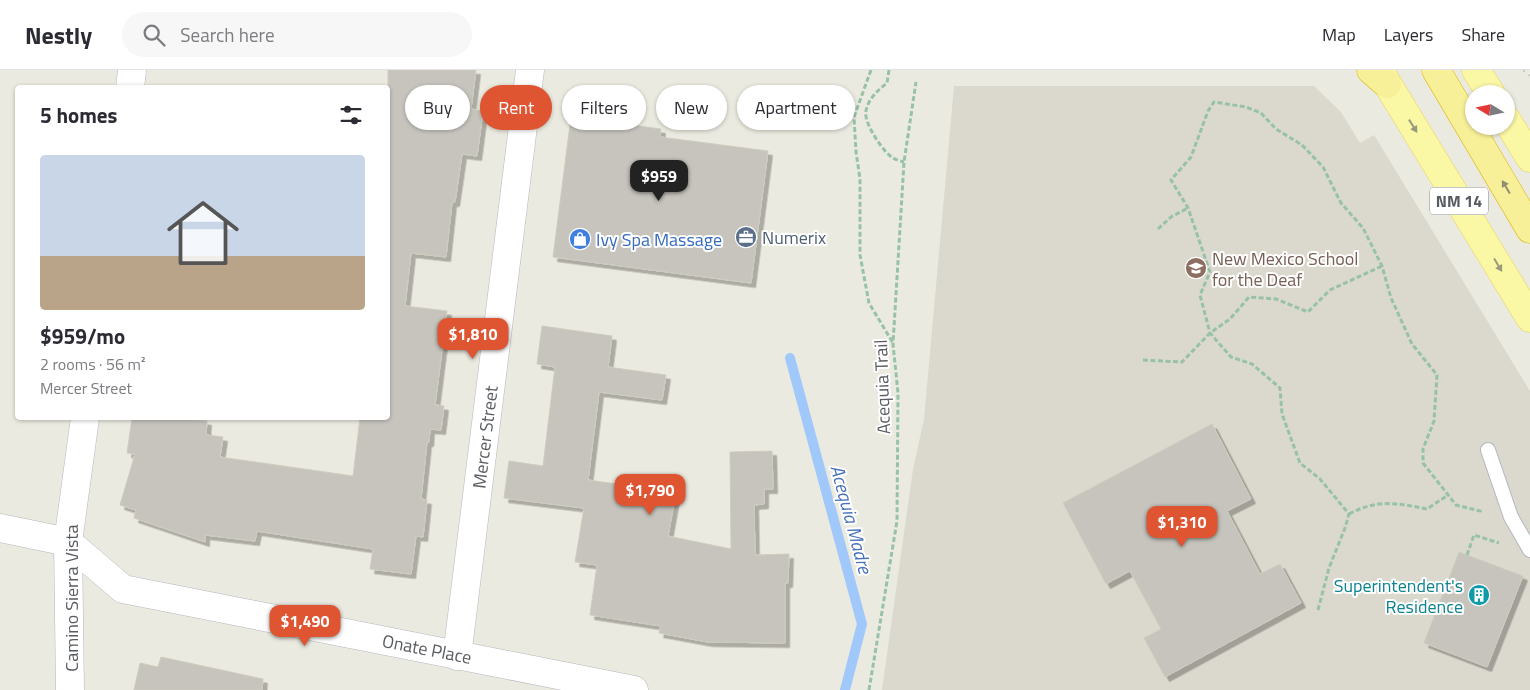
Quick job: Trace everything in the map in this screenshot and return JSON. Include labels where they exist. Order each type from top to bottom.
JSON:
[{"type":"highway","points":[[1436,70],[1530,229]]},
{"type":"main road","points":[[1476,70],[1485,85]]},
{"type":"main road","name":"NM 14","points":[[1379,75],[1530,318]]},
{"type":"main road","points":[[1515,134],[1530,158]]},
{"type":"street","points":[[130,85],[132,70]]},
{"type":"street","name":"Mercer Street","points":[[458,656],[530,70]]},
{"type":"street","name":"Camino Sierra Vista","points":[[70,690],[68,542],[85,420]]},
{"type":"street","name":"Onate Place","points":[[0,528],[68,542],[123,589],[634,690]]},
{"type":"lane","points":[[1488,450],[1511,517],[1530,550]]},
{"type":"path","points":[[871,70],[854,116],[860,180],[860,254],[869,304],[893,344]]},
{"type":"path","points":[[889,70],[888,83],[869,102],[865,118],[882,148],[893,158],[904,162]]},
{"type":"path","name":"Acequia Trail","points":[[869,690],[897,521],[898,394],[893,344],[904,162],[916,82]]},
{"type":"path","points":[[1349,514],[1320,479],[1300,463],[1282,414],[1280,388],[1252,364],[1231,357],[1210,333],[1200,295],[1210,272],[1188,208],[1171,180],[1191,157],[1208,111],[1214,102],[1246,107],[1261,113],[1276,129],[1302,145],[1323,167],[1341,203],[1363,228],[1382,266],[1391,298],[1412,344],[1437,375],[1434,421],[1423,449],[1423,463],[1456,505],[1492,514]]},
{"type":"path","points":[[1158,229],[1171,217],[1188,208]]},
{"type":"path","points":[[1143,360],[1182,362],[1210,333],[1230,318],[1249,297],[1276,299],[1308,312],[1330,290],[1382,266]]},
{"type":"path","points":[[1318,610],[1329,568],[1349,514],[1362,507],[1395,502],[1427,508],[1448,495]]},
{"type":"path","points":[[1467,555],[1474,535],[1502,544]]},
{"type":"shaded area","name":"New Mexico School for the Deaf","points":[[954,86],[1314,86],[1341,112],[1360,143],[1374,135],[1530,391],[1530,690],[882,690],[913,469],[924,419]]},
{"type":"building","points":[[388,70],[476,70],[471,109],[480,110],[480,130],[477,156],[462,154],[455,202],[452,202],[446,257],[411,253],[405,306],[447,311],[435,405],[444,406],[441,430],[430,429],[429,442],[427,442],[421,499],[427,500],[423,537],[416,536],[411,574],[370,569],[373,549],[257,531],[255,541],[205,535],[205,542],[134,518],[136,510],[120,505],[135,454],[127,453],[132,420],[207,421],[206,435],[223,437],[220,457],[353,476],[360,420],[390,420],[390,85],[388,85]]},
{"type":"building","points":[[646,127],[661,130],[660,137],[768,151],[751,283],[553,257],[569,130],[646,130]]},
{"type":"building","points":[[542,326],[612,336],[608,367],[666,375],[662,400],[599,392],[588,480],[676,492],[668,536],[731,549],[730,452],[772,451],[773,489],[764,489],[764,504],[754,505],[755,555],[789,554],[788,583],[785,583],[785,643],[708,642],[659,633],[661,626],[590,615],[597,565],[575,562],[584,508],[504,498],[509,461],[543,466],[555,367],[537,364]]},
{"type":"building","points":[[1212,424],[1251,499],[1227,511],[1260,574],[1280,564],[1301,603],[1165,677],[1144,638],[1161,629],[1130,571],[1106,584],[1063,503]]},
{"type":"building","name":"Superintendent's Residence","points":[[1459,552],[1523,576],[1487,667],[1424,643]]},
{"type":"building","points":[[161,657],[263,679],[262,690],[134,690],[140,663],[158,667]]},
{"type":"waterway","name":"Acequia Madre","points":[[790,358],[862,624],[845,690]]},
{"type":"railway","points":[[1524,70],[1530,75]]},
{"type":"place","name":"Numerix","points":[[746,237]]},
{"type":"place","name":"Ivy Spa Massage","points":[[580,239]]},
{"type":"place","name":"New Mexico School for the Deaf","points":[[1196,268]]},
{"type":"place","name":"Superintendent's Residence","points":[[1479,595]]}]
